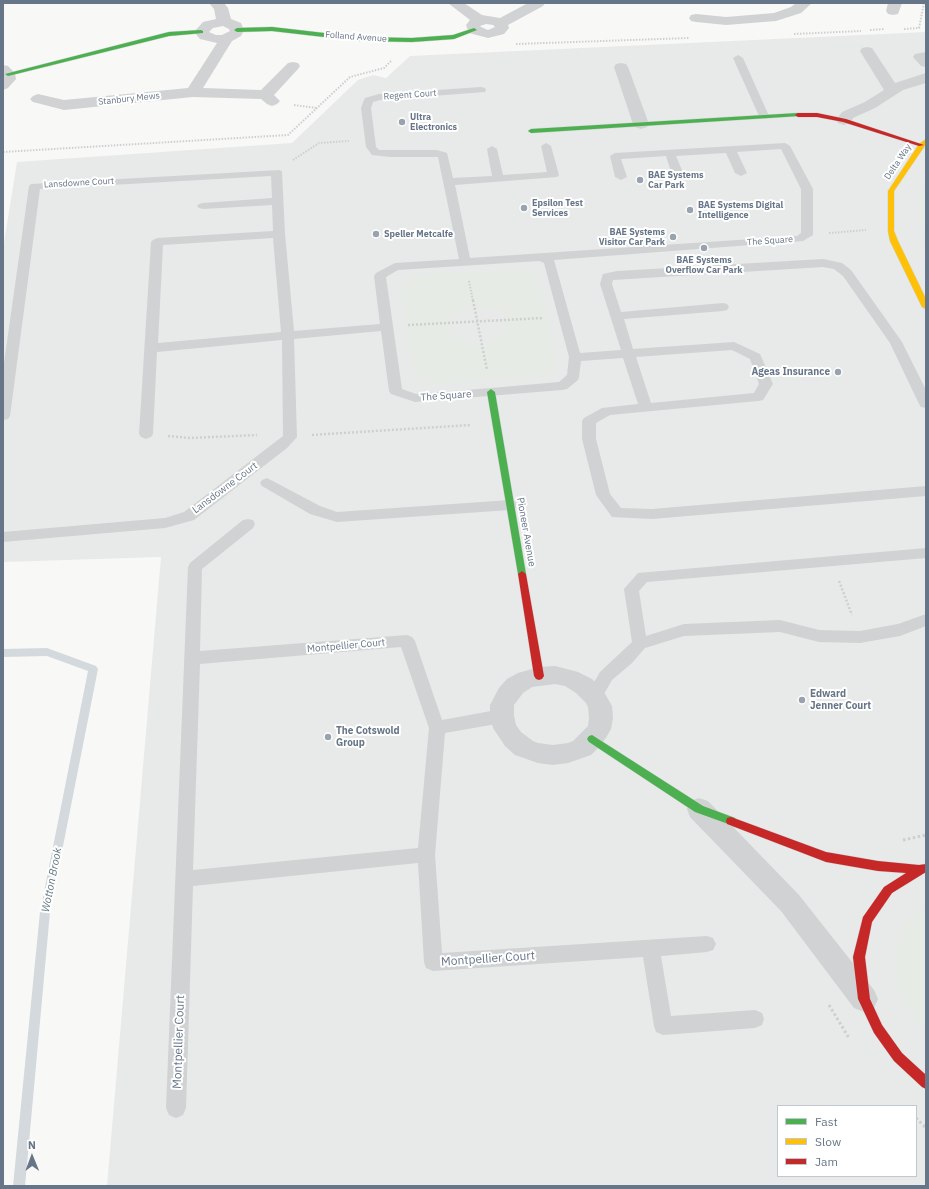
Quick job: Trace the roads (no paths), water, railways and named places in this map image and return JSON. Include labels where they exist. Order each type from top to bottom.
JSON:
[{"type":"street","points":[[216,3],[221,8],[224,22]]},
{"type":"street","points":[[455,3],[477,25]]},
{"type":"street","name":"Folland Avenue","points":[[237,30],[272,29],[359,39],[412,40],[454,37],[477,25],[483,33],[494,33],[502,28],[501,23],[538,3]]},
{"type":"street","points":[[692,16],[726,21],[776,17],[796,10],[805,3]]},
{"type":"street","points":[[5,76],[169,34],[201,32],[209,38],[225,39],[231,37],[237,30],[234,25],[224,22],[208,25],[201,32]]},
{"type":"street","points":[[193,92],[224,43],[225,39]]},
{"type":"street","points":[[866,51],[892,91]]},
{"type":"street","points":[[926,56],[920,57],[926,63]]},
{"type":"street","name":"Stanbury Mews","points":[[38,99],[62,110],[193,92],[268,98],[293,66]]},
{"type":"street","points":[[621,67],[641,124]]},
{"type":"street","points":[[844,120],[847,115],[870,105],[892,91],[913,81],[926,78]]},
{"type":"street","points":[[531,131],[764,116],[817,116],[844,120],[924,143]]},
{"type":"street","name":"Delta Way","points":[[924,143],[891,191],[891,231],[894,241],[926,307]]},
{"type":"street","name":"Pioneer Avenue","points":[[491,392],[539,676]]},
{"type":"street","points":[[555,675],[570,678],[584,686],[594,696],[600,706],[601,718],[598,729],[592,740],[582,748],[568,753],[554,755],[538,753],[524,748],[513,739],[505,728],[502,716],[502,705],[507,695],[515,686],[526,680],[539,676],[555,675]]},
{"type":"street","points":[[592,740],[699,809],[768,836],[826,857],[878,866],[923,869]]},
{"type":"street","points":[[699,809],[790,903],[864,999],[878,1029],[898,1057],[926,1083]]},
{"type":"street","points":[[864,999],[859,957],[867,920],[888,890],[923,869]]},
{"type":"lane","points":[[738,58],[764,116]]},
{"type":"lane","name":"Regent Court","points":[[449,182],[443,155],[437,152],[390,154],[376,153],[371,147],[366,108],[369,100],[380,97],[481,90]]},
{"type":"lane","points":[[465,261],[449,182],[553,175],[546,146]]},
{"type":"lane","name":"The Square","points":[[541,257],[549,261],[575,357],[573,377],[562,386],[491,392],[415,398],[396,391],[380,276],[394,267],[799,238],[807,234],[807,189],[785,146],[615,156],[621,178]]},
{"type":"lane","points":[[492,149],[498,178]]},
{"type":"lane","points":[[730,149],[741,173]]},
{"type":"lane","points":[[670,153],[678,175]]},
{"type":"lane","name":"Lansdowne Court","points":[[3,416],[35,186],[276,172],[277,201]]},
{"type":"lane","points":[[203,206],[277,201],[288,335]]},
{"type":"lane","points":[[146,434],[157,242],[279,234]]},
{"type":"lane","points":[[646,408],[606,284],[607,277],[618,275],[823,263],[838,266],[847,272],[896,342],[926,404]]},
{"type":"lane","points":[[616,316],[724,307]]},
{"type":"lane","points":[[151,348],[387,327]]},
{"type":"lane","name":"Lansdowne Court","points":[[3,537],[165,523],[189,516],[282,445],[290,437],[288,335]]},
{"type":"lane","points":[[575,357],[734,346],[755,356],[766,384],[758,397],[607,411],[589,421],[594,464],[601,489],[603,495],[617,513],[652,514],[926,491]]},
{"type":"lane","points":[[266,483],[315,510],[337,517],[510,505]]},
{"type":"lane","name":"Montpellier Court","points":[[176,1108],[195,567],[248,524]]},
{"type":"lane","points":[[640,644],[631,589],[643,577],[926,553]]},
{"type":"lane","points":[[594,696],[606,676],[626,659],[640,644],[684,630],[780,626],[819,636],[860,637],[900,630],[926,620]]},
{"type":"lane","name":"Montpellier Court","points":[[192,658],[407,641],[436,728],[426,855],[433,962],[707,944]]},
{"type":"lane","points":[[436,728],[502,716]]},
{"type":"lane","points":[[185,879],[426,855]]},
{"type":"lane","points":[[651,948],[663,1026],[755,1020]]},
{"type":"waterway","name":"Wotton Brook","points":[[3,653],[47,652],[93,669],[45,912],[19,1186]]},
{"type":"place","name":"Ultra Electronics","points":[[402,122]]},
{"type":"place","name":"BAE Systems Car Park","points":[[640,180]]},
{"type":"place","name":"Epsilon Test Services","points":[[524,208]]},
{"type":"place","name":"BAE Systems Digital Intelligence","points":[[690,210]]},
{"type":"place","name":"Speller Metcalfe","points":[[376,234]]},
{"type":"place","name":"BAE Systems Visitor Car Park","points":[[673,237]]},
{"type":"place","name":"BAE Systems Overflow Car Park","points":[[704,248]]},
{"type":"place","name":"Ageas Insurance","points":[[838,372]]},
{"type":"place","name":"Edward Jenner Court","points":[[802,700]]},
{"type":"place","name":"The Cotswold Group","points":[[328,737]]}]
